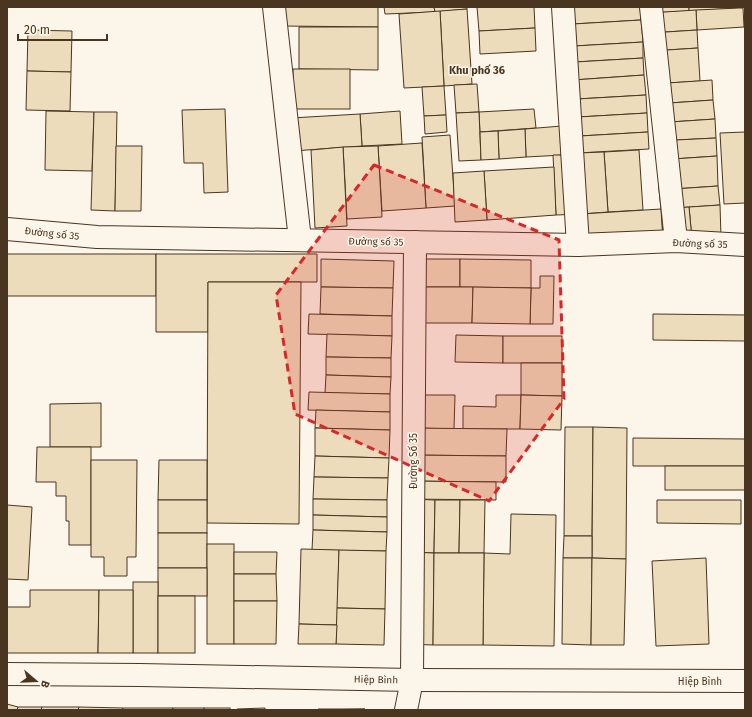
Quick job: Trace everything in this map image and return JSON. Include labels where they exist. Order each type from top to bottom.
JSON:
[{"type":"street","points":[[274,7],[300,240]]},
{"type":"street","points":[[563,7],[578,245]]},
{"type":"street","points":[[651,7],[676,241]]},
{"type":"street","name":"Đường số 35","points":[[7,228],[97,237],[578,245],[676,241],[745,245]]},
{"type":"street","name":"Đường Số 35","points":[[406,710],[412,680],[415,242]]},
{"type":"street","name":"Hiệp Bình","points":[[7,674],[412,680],[745,681]]},
{"type":"highlighted area","points":[[374,165],[559,240],[564,399],[489,501],[295,414],[276,295]]},
{"type":"building","points":[[282,7],[378,7],[378,27],[282,26]]},
{"type":"building","points":[[384,7],[434,7],[435,12],[385,14]]},
{"type":"building","points":[[434,7],[467,7],[467,9],[435,12]]},
{"type":"building","points":[[477,7],[534,7],[535,28],[479,31]]},
{"type":"building","points":[[555,7],[640,7],[641,20],[556,25]]},
{"type":"building","points":[[649,7],[689,7],[689,11],[649,13]]},
{"type":"building","points":[[689,7],[739,7],[739,8],[689,11]]},
{"type":"building","points":[[743,8],[744,27],[697,30],[696,10]]},
{"type":"building","points":[[467,9],[472,84],[444,86],[440,11]]},
{"type":"building","points":[[696,10],[697,30],[650,33],[649,13]]},
{"type":"building","points":[[440,11],[444,86],[404,88],[399,14]]},
{"type":"building","points":[[641,20],[643,42],[557,47],[556,25]]},
{"type":"building","points":[[299,27],[378,27],[378,70],[299,69]]},
{"type":"building","points":[[535,28],[536,51],[480,54],[479,31]]},
{"type":"building","points":[[28,30],[72,31],[71,72],[27,71]]},
{"type":"building","points":[[697,30],[698,48],[651,51],[650,33]]},
{"type":"building","points":[[643,42],[643,58],[558,63],[557,47]]},
{"type":"building","points":[[698,48],[700,81],[653,84],[651,51]]},
{"type":"building","points":[[643,58],[644,75],[559,81],[558,63]]},
{"type":"building","points":[[293,69],[350,69],[350,109],[293,109]]},
{"type":"building","points":[[27,71],[71,72],[70,111],[26,110]]},
{"type":"building","points":[[644,75],[646,95],[560,100],[559,81]]},
{"type":"building","points":[[712,80],[713,100],[655,104],[653,84]]},
{"type":"building","points":[[477,84],[479,112],[456,113],[454,85]]},
{"type":"building","points":[[444,86],[446,115],[424,116],[422,87]]},
{"type":"building","points":[[646,95],[647,113],[561,118],[560,100]]},
{"type":"building","points":[[713,100],[715,119],[655,123],[655,104]]},
{"type":"building","points":[[225,109],[228,192],[204,193],[203,163],[184,163],[182,110]]},
{"type":"building","points":[[534,109],[536,128],[480,132],[479,112]]},
{"type":"building","points":[[46,111],[94,112],[92,171],[45,170]]},
{"type":"building","points":[[400,111],[402,144],[362,146],[360,114]]},
{"type":"building","points":[[94,112],[117,112],[115,211],[91,210]]},
{"type":"building","points":[[479,112],[481,160],[459,161],[456,113]]},
{"type":"building","points":[[647,113],[648,132],[563,137],[561,118]]},
{"type":"building","points":[[360,114],[362,146],[293,151],[291,118]]},
{"type":"building","points":[[446,115],[447,132],[425,134],[424,116]]},
{"type":"building","points":[[715,119],[716,138],[656,141],[655,123]]},
{"type":"building","points":[[562,126],[563,155],[526,157],[525,129]]},
{"type":"building","points":[[525,129],[526,157],[499,159],[498,131]]},
{"type":"building","points":[[498,131],[499,159],[481,160],[480,132]]},
{"type":"building","points":[[648,132],[649,149],[578,153],[563,137]]},
{"type":"building","points":[[745,132],[745,203],[724,204],[720,133]]},
{"type":"building","points":[[450,135],[455,206],[426,208],[422,137]]},
{"type":"building","points":[[716,138],[717,156],[658,160],[656,141]]},
{"type":"building","points":[[422,143],[426,208],[382,211],[378,146]]},
{"type":"building","points":[[116,146],[142,146],[141,211],[115,211]]},
{"type":"building","points":[[378,146],[382,217],[347,219],[343,147]]},
{"type":"building","points":[[343,147],[347,226],[315,228],[311,150]]},
{"type":"building","points":[[639,150],[643,210],[608,212],[604,152]]},
{"type":"building","points":[[604,152],[608,212],[581,214],[578,153]]},
{"type":"building","points":[[553,155],[563,155],[581,214],[556,215]]},
{"type":"building","points":[[717,156],[718,186],[659,190],[658,160]]},
{"type":"building","points":[[554,167],[556,215],[487,220],[484,171]]},
{"type":"building","points":[[484,171],[487,220],[455,222],[453,173]]},
{"type":"building","points":[[718,186],[720,205],[661,209],[659,190]]},
{"type":"building","points":[[720,205],[721,237],[692,239],[689,207]]},
{"type":"building","points":[[689,207],[692,239],[663,241],[661,209]]},
{"type":"building","points":[[661,209],[663,241],[583,246],[581,214]]},
{"type":"building","points":[[7,254],[156,254],[156,296],[7,296]]},
{"type":"building","points":[[156,254],[317,254],[317,282],[208,282],[208,332],[156,332]]},
{"type":"building","points":[[321,259],[394,261],[393,288],[321,287]]},
{"type":"building","points":[[420,259],[460,259],[460,287],[420,287]]},
{"type":"building","points":[[460,259],[531,260],[531,288],[460,287]]},
{"type":"building","points":[[540,276],[554,276],[553,324],[530,324],[531,288],[540,288]]},
{"type":"building","points":[[208,282],[301,282],[299,524],[207,523]]},
{"type":"building","points":[[321,287],[393,288],[392,316],[320,314]]},
{"type":"building","points":[[420,287],[473,287],[472,323],[420,323]]},
{"type":"building","points":[[473,287],[531,288],[530,324],[472,323]]},
{"type":"building","points":[[309,314],[392,316],[392,336],[308,334]]},
{"type":"building","points":[[653,314],[745,315],[745,341],[653,340]]},
{"type":"building","points":[[327,334],[392,336],[391,358],[326,357]]},
{"type":"building","points":[[456,335],[503,336],[503,363],[455,362]]},
{"type":"building","points":[[503,336],[562,336],[562,363],[503,363]]},
{"type":"building","points":[[326,357],[391,358],[391,377],[326,375]]},
{"type":"building","points":[[521,363],[562,363],[562,396],[521,395]]},
{"type":"building","points":[[326,375],[391,377],[390,394],[325,393]]},
{"type":"building","points":[[309,392],[390,394],[390,412],[308,410]]},
{"type":"building","points":[[410,395],[455,395],[454,429],[416,428]]},
{"type":"building","points":[[496,395],[521,395],[520,429],[463,429],[463,406],[496,407]]},
{"type":"building","points":[[521,395],[562,396],[561,430],[520,429]]},
{"type":"building","points":[[101,403],[101,447],[50,447],[50,404]]},
{"type":"building","points":[[316,410],[390,412],[390,430],[315,428]]},
{"type":"building","points":[[565,427],[593,427],[592,536],[564,536]]},
{"type":"building","points":[[593,427],[627,428],[626,559],[592,558]]},
{"type":"building","points":[[315,428],[390,430],[389,458],[315,456]]},
{"type":"building","points":[[410,428],[507,429],[506,456],[409,455]]},
{"type":"building","points":[[633,438],[745,439],[745,466],[633,466]]},
{"type":"building","points":[[37,447],[91,447],[91,545],[69,545],[69,521],[66,521],[66,496],[56,496],[56,482],[36,482]]},
{"type":"building","points":[[409,455],[506,456],[506,482],[409,481]]},
{"type":"building","points":[[315,456],[389,458],[388,478],[314,477]]},
{"type":"building","points":[[91,460],[137,460],[136,557],[127,557],[127,576],[104,576],[104,557],[91,557]]},
{"type":"building","points":[[159,460],[207,460],[207,500],[158,500]]},
{"type":"building","points":[[665,466],[745,466],[745,490],[665,490]]},
{"type":"building","points":[[314,477],[388,478],[387,500],[313,499]]},
{"type":"building","points":[[409,481],[496,482],[496,500],[409,499]]},
{"type":"building","points":[[313,499],[387,500],[387,517],[313,515]]},
{"type":"building","points":[[409,499],[435,500],[434,553],[408,552]]},
{"type":"building","points":[[158,500],[207,500],[207,533],[158,533]]},
{"type":"building","points":[[435,500],[460,500],[459,553],[434,553]]},
{"type":"building","points":[[460,500],[485,500],[484,553],[459,553]]},
{"type":"building","points":[[657,500],[741,500],[741,524],[657,523]]},
{"type":"building","points":[[7,505],[32,507],[28,580],[7,579]]},
{"type":"building","points":[[511,514],[556,515],[554,646],[483,645],[484,553],[510,554]]},
{"type":"building","points":[[313,515],[387,517],[387,532],[313,530]]},
{"type":"building","points":[[313,530],[387,532],[386,551],[312,550]]},
{"type":"building","points":[[158,533],[207,533],[207,568],[158,568]]},
{"type":"building","points":[[564,536],[592,536],[592,558],[563,558]]},
{"type":"building","points":[[207,544],[234,544],[234,644],[207,644]]},
{"type":"building","points":[[301,549],[339,550],[337,625],[299,624]]},
{"type":"building","points":[[339,550],[386,551],[385,609],[337,608]]},
{"type":"building","points":[[234,552],[277,552],[276,574],[234,574]]},
{"type":"building","points":[[408,552],[434,553],[433,645],[407,644]]},
{"type":"building","points":[[434,553],[484,553],[483,645],[433,645]]},
{"type":"building","points":[[563,558],[592,558],[591,645],[562,644]]},
{"type":"building","points":[[592,558],[626,559],[624,645],[591,645]]},
{"type":"building","points":[[706,558],[709,644],[656,646],[652,561]]},
{"type":"building","points":[[158,568],[207,568],[207,596],[158,596]]},
{"type":"building","points":[[234,574],[276,574],[277,601],[234,601]]},
{"type":"building","points":[[133,582],[158,582],[158,653],[133,653]]},
{"type":"building","points":[[30,590],[99,590],[98,653],[7,653],[7,607],[30,607]]},
{"type":"building","points":[[99,590],[133,590],[133,653],[98,653]]},
{"type":"building","points":[[158,596],[195,596],[195,653],[158,653]]},
{"type":"building","points":[[234,601],[277,601],[276,644],[234,644]]},
{"type":"building","points":[[337,608],[385,609],[384,645],[336,644]]},
{"type":"building","points":[[299,624],[337,625],[336,644],[298,644]]},
{"type":"building","points":[[7,704],[18,707],[17,710],[7,710]]},
{"type":"building","points":[[18,707],[42,707],[41,710],[17,710]]},
{"type":"building","points":[[42,707],[79,707],[78,710],[41,710]]},
{"type":"building","points":[[79,707],[123,708],[122,710],[78,710]]},
{"type":"building","points":[[123,708],[173,708],[173,710],[122,710]]},
{"type":"building","points":[[173,708],[204,708],[204,710],[173,710]]},
{"type":"building","points":[[204,708],[230,708],[230,710],[204,710]]},
{"type":"building","points":[[265,708],[265,710],[237,710],[237,709]]},
{"type":"building","points":[[318,709],[365,709],[318,710]]},
{"type":"district","name":"Khu phố 36","points":[[477,70]]}]
